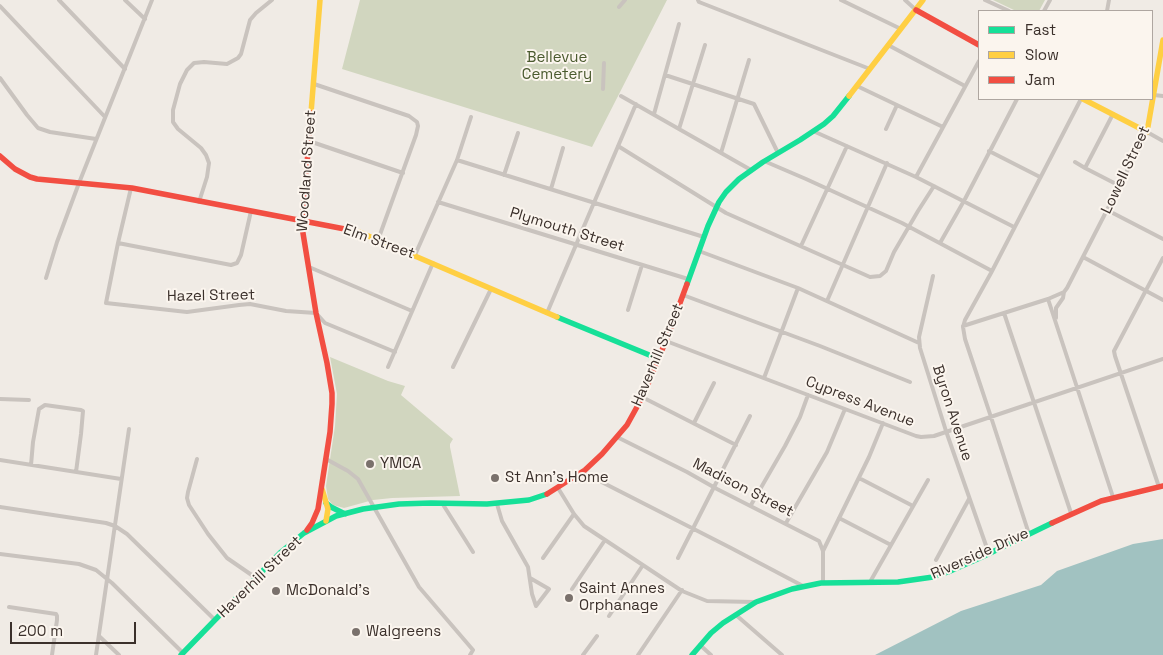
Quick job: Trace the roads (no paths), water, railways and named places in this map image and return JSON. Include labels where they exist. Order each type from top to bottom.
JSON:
[{"type":"main road","name":"Woodland Street","points":[[306,532],[318,509],[332,415],[332,393],[302,236],[320,0]]},
{"type":"main road","name":"Haverhill Street","points":[[183,654],[281,552],[306,532],[326,521],[374,507],[414,503],[497,504],[529,500],[558,488],[582,472],[602,454],[627,425],[642,397],[666,342],[704,237],[717,206],[726,192],[751,170],[813,131],[833,116],[923,0]]},
{"type":"main road","points":[[916,10],[978,44]]},
{"type":"main road","name":"Lowell Street","points":[[1147,132],[1163,40]]},
{"type":"main road","points":[[1091,101],[1147,132]]},
{"type":"main road","name":"Elm Street","points":[[0,156],[15,169],[30,177],[44,180],[131,188],[359,232],[547,313],[659,358]]},
{"type":"main road","name":"Riverside Drive","points":[[692,655],[717,628],[736,615],[756,602],[792,589],[822,582],[898,582],[927,578],[948,572],[1071,513],[1101,501],[1161,487]]},
{"type":"main road","name":"Woodland Street","points":[[322,488],[328,509],[326,521]]},
{"type":"main road","points":[[326,503],[345,514]]},
{"type":"main road","points":[[318,509],[326,521]]},
{"type":"street","points":[[59,0],[124,69]]},
{"type":"street","points":[[124,0],[145,18]]},
{"type":"street","points":[[46,278],[79,183],[152,0]]},
{"type":"street","points":[[199,202],[209,163],[201,148],[180,131],[173,122],[173,110],[180,84],[187,70],[194,64],[204,62],[227,64],[238,58],[242,52],[251,18],[272,0]]},
{"type":"street","points":[[619,7],[625,0]]},
{"type":"street","points":[[698,0],[708,6],[870,69]]},
{"type":"street","points":[[841,0],[901,29]]},
{"type":"street","points":[[905,0],[916,10]]},
{"type":"street","points":[[984,0],[1007,10]]},
{"type":"street","points":[[0,6],[105,117]]},
{"type":"street","points":[[654,114],[679,24]]},
{"type":"street","points":[[679,129],[704,45]]},
{"type":"street","points":[[888,45],[965,86]]},
{"type":"street","points":[[721,153],[749,60]]},
{"type":"street","points":[[603,89],[604,63]]},
{"type":"street","points":[[916,177],[978,63]]},
{"type":"street","points":[[665,75],[754,104],[778,153]]},
{"type":"street","points":[[0,78],[38,128],[50,132],[96,139]]},
{"type":"street","points":[[314,84],[409,116],[417,122],[418,130],[378,240]]},
{"type":"street","points":[[857,86],[943,127]]},
{"type":"street","points":[[1154,95],[1163,96]]},
{"type":"street","points":[[621,96],[751,170]]},
{"type":"street","points":[[940,243],[1016,100]]},
{"type":"street","points":[[1029,534],[965,340],[963,326],[1081,100]]},
{"type":"street","points":[[547,313],[636,104]]},
{"type":"street","points":[[886,129],[897,105]]},
{"type":"street","points":[[1085,168],[1113,114]]},
{"type":"street","points":[[415,255],[457,160],[471,117]]},
{"type":"street","points":[[813,131],[916,177],[1014,227]]},
{"type":"street","points":[[1147,132],[1163,141]]},
{"type":"street","name":"Lowell Street","points":[[1056,323],[1056,308],[1063,298],[1064,292],[1147,132]]},
{"type":"street","points":[[504,175],[518,133]]},
{"type":"street","points":[[309,141],[403,173]]},
{"type":"street","points":[[618,146],[726,213],[870,276],[880,276],[886,271],[894,252],[934,186]]},
{"type":"street","points":[[801,246],[847,146]]},
{"type":"street","points":[[551,189],[563,148]]},
{"type":"street","points":[[990,151],[1040,177]]},
{"type":"street","points":[[457,160],[704,237]]},
{"type":"street","points":[[764,161],[868,207],[992,270]]},
{"type":"street","points":[[1075,162],[1120,186]]},
{"type":"street","points":[[827,302],[887,164]]},
{"type":"street","points":[[131,188],[118,243],[231,265],[237,263],[241,255],[251,211]]},
{"type":"street","name":"Plymouth Street","points":[[438,202],[688,279]]},
{"type":"street","points":[[1107,210],[1163,239]]},
{"type":"street","name":"Hazel Street","points":[[118,243],[106,303],[187,312],[250,304],[286,311],[316,313]]},
{"type":"street","points":[[699,251],[798,288],[919,343]]},
{"type":"street","points":[[1083,257],[1163,300]]},
{"type":"street","points":[[1161,487],[1114,351],[1163,258]]},
{"type":"street","points":[[388,368],[433,263]]},
{"type":"street","points":[[628,310],[642,265]]},
{"type":"street","points":[[308,266],[412,311]]},
{"type":"street","name":"Byron Avenue","points":[[933,276],[920,330],[919,343],[946,431],[988,554]]},
{"type":"street","points":[[764,378],[798,288]]},
{"type":"street","points":[[453,367],[491,289]]},
{"type":"street","points":[[963,326],[1048,299],[1064,292]]},
{"type":"street","points":[[682,295],[910,382]]},
{"type":"street","points":[[1048,299],[1114,497]]},
{"type":"street","points":[[316,313],[325,323],[395,352]]},
{"type":"street","points":[[1004,313],[1071,513]]},
{"type":"street","name":"Cypress Avenue","points":[[666,342],[921,437],[934,436],[1163,359]]},
{"type":"street","points":[[694,423],[714,383]]},
{"type":"street","points":[[751,506],[793,432],[808,395]]},
{"type":"street","points":[[642,397],[736,445]]},
{"type":"street","points":[[0,399],[29,400]]},
{"type":"street","points":[[31,465],[39,409],[45,405],[81,410],[84,411],[76,472]]},
{"type":"street","points":[[786,523],[827,452],[845,409]]},
{"type":"street","points":[[678,558],[750,416]]},
{"type":"street","points":[[822,582],[823,551],[869,457],[883,423]]},
{"type":"street","points":[[96,655],[129,429]]},
{"type":"street","name":"Madison Street","points":[[617,437],[819,540],[823,551]]},
{"type":"street","points":[[197,459],[188,492],[189,505],[227,558],[256,578]]},
{"type":"street","points":[[326,459],[355,476],[419,587],[473,650],[470,655]]},
{"type":"street","points":[[0,460],[121,478]]},
{"type":"street","points":[[582,472],[803,586]]},
{"type":"street","points":[[859,478],[913,506]]},
{"type":"street","points":[[870,582],[928,480]]},
{"type":"street","points":[[558,488],[584,526],[682,590],[707,601],[756,602]]},
{"type":"street","points":[[936,560],[970,499]]},
{"type":"street","points":[[442,503],[473,552]]},
{"type":"street","points":[[497,504],[502,521],[528,567],[532,594],[536,606],[549,589],[530,578]]},
{"type":"street","points":[[0,507],[115,526],[127,534],[215,620]]},
{"type":"street","points":[[543,558],[574,514]]},
{"type":"street","points":[[839,518],[891,545]]},
{"type":"street","points":[[572,589],[605,540]]},
{"type":"street","points":[[0,554],[79,564],[92,568],[107,579],[183,654]]},
{"type":"street","points":[[609,616],[643,565]]},
{"type":"street","points":[[638,655],[682,590]]},
{"type":"street","points":[[9,607],[56,614],[52,655]]},
{"type":"street","points":[[736,615],[782,655]]},
{"type":"street","points":[[99,636],[119,655]]},
{"type":"street","points":[[583,655],[597,636]]},
{"type":"street","points":[[700,645],[711,655]]},
{"type":"water","points":[[1163,539],[1163,655],[875,655],[961,611],[1041,585],[1057,571],[1133,544]]},
{"type":"place","name":"YMCA","points":[[370,464]]},
{"type":"place","name":"St Ann's Home","points":[[495,478]]},
{"type":"place","name":"McDonald's","points":[[276,591]]},
{"type":"place","name":"Saint Annes Orphanage","points":[[569,598]]},
{"type":"place","name":"Walgreens","points":[[356,632]]},
{"type":"park label","name":"Bellevue Cemetery","points":[[557,66]]}]
